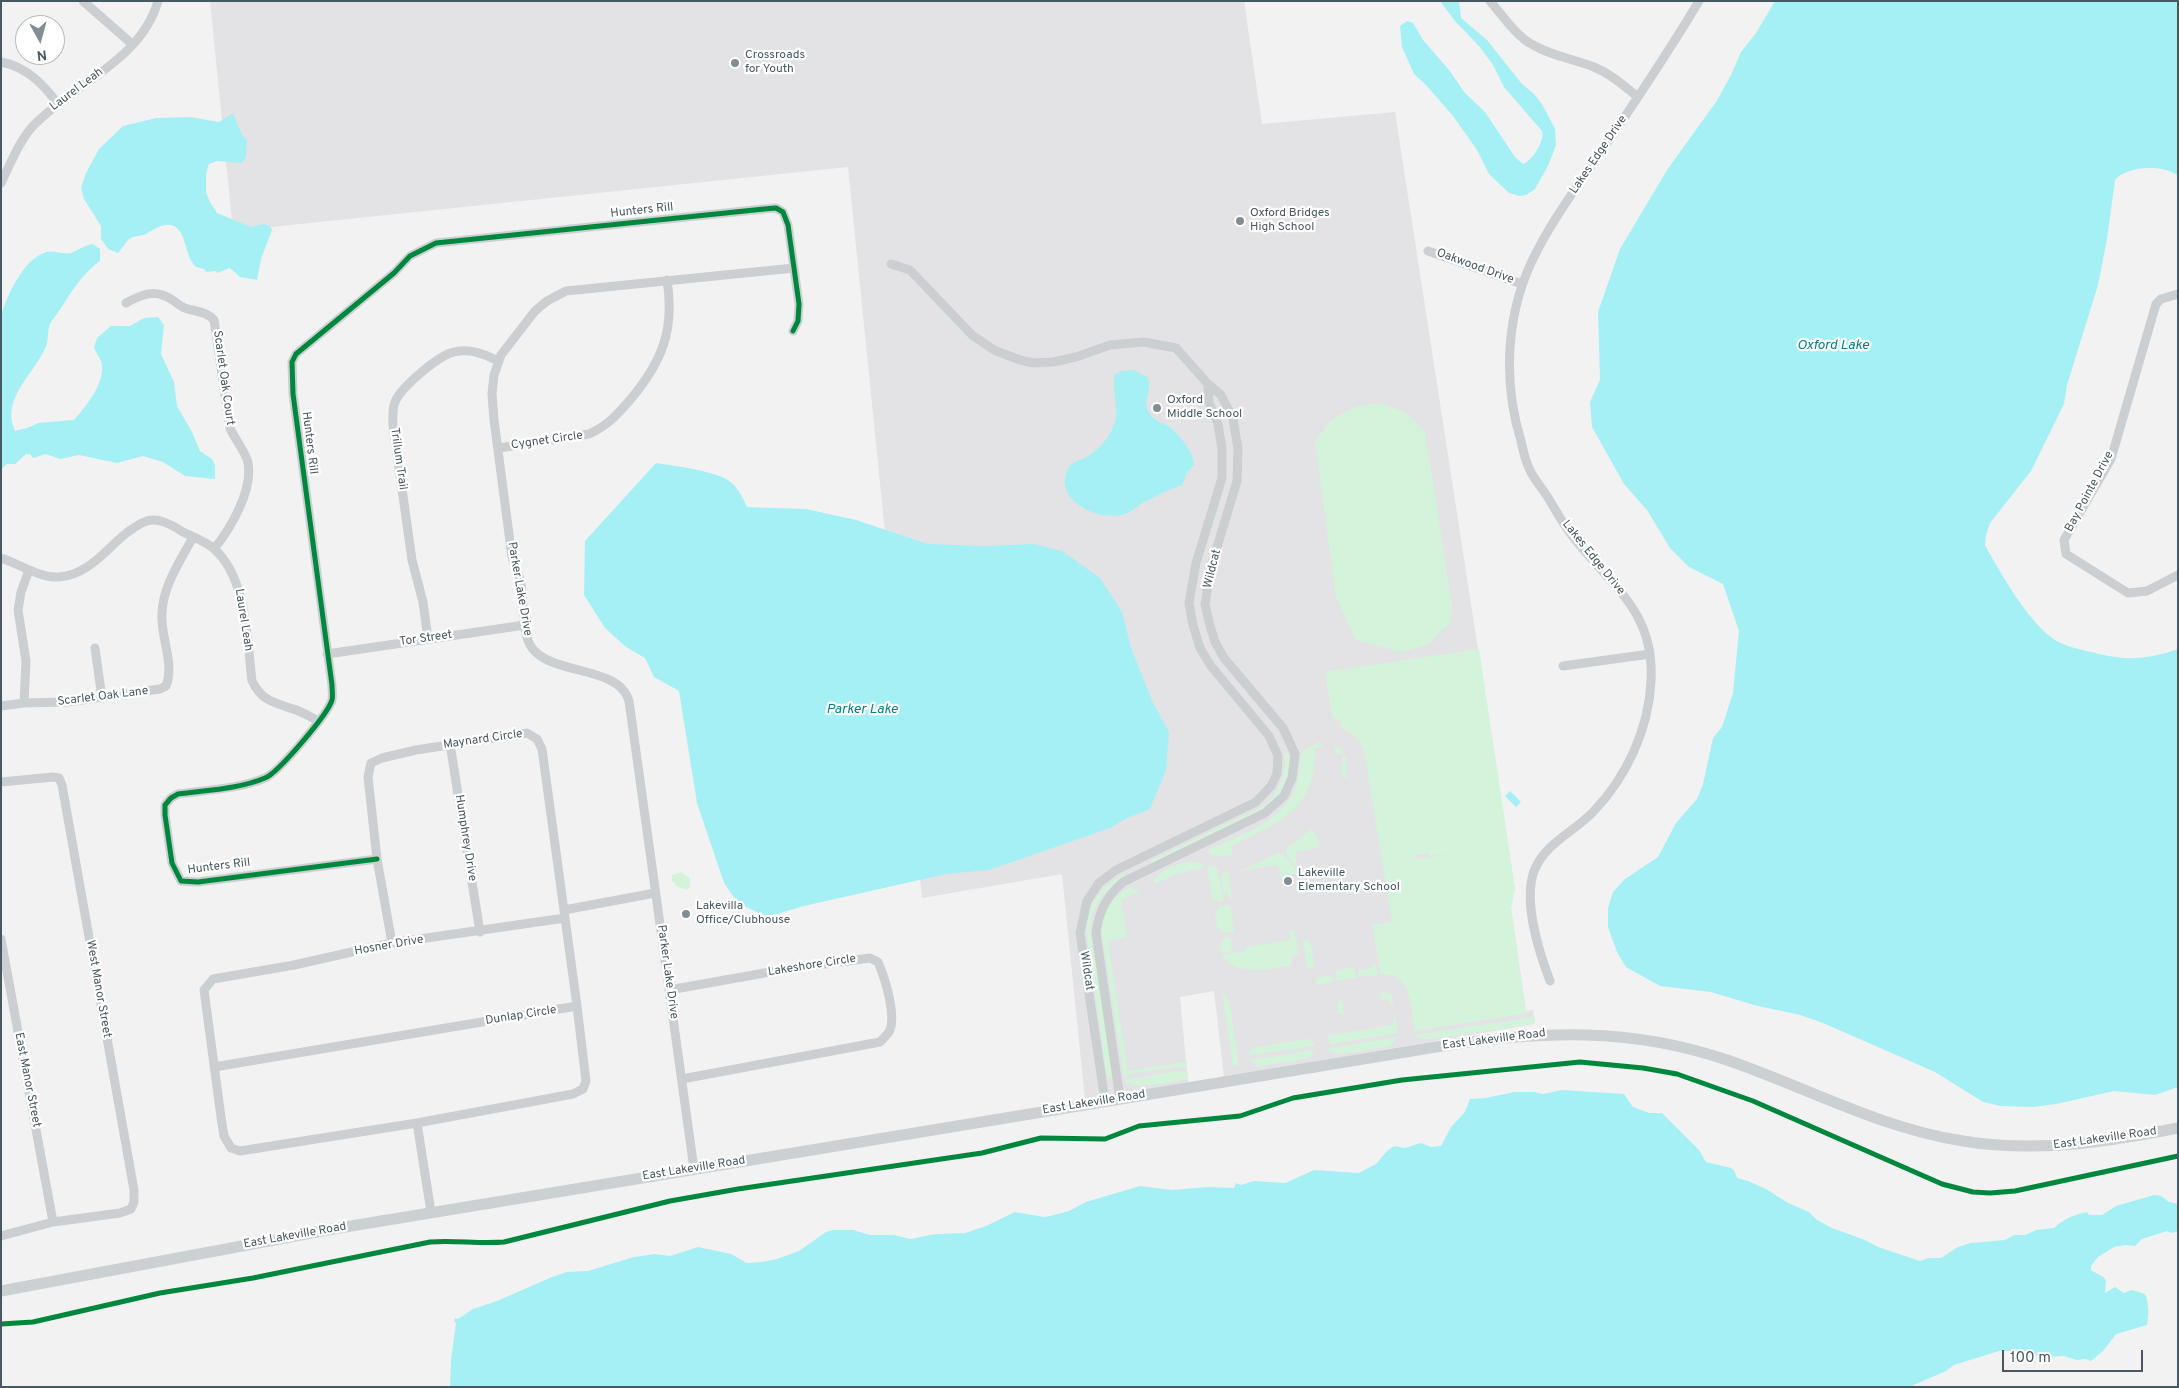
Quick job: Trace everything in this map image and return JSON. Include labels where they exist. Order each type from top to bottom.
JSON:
[{"type":"main road","name":"East Lakeville Road","points":[[1,1291],[259,1241],[431,1212],[1477,1040],[1522,1035],[1566,1033],[1638,1039],[1698,1051],[1749,1068],[1885,1122],[1914,1131],[1966,1142],[2018,1147],[2065,1146],[2100,1142],[2178,1128]]},
{"type":"street","points":[[83,1],[132,44]]},
{"type":"street","name":"Laurel Leah","points":[[3,176],[31,128],[58,104],[116,61],[151,20],[158,1]]},
{"type":"street","points":[[1490,1],[1518,35],[1531,45],[1554,55],[1596,68],[1613,77],[1638,97]]},
{"type":"street","name":"Lakes Edge Drive","points":[[1550,980],[1538,950],[1534,926],[1531,906],[1533,873],[1546,851],[1592,813],[1626,768],[1641,732],[1652,680],[1650,654],[1645,630],[1634,608],[1571,534],[1529,468],[1513,416],[1509,357],[1512,321],[1522,284],[1536,251],[1666,56],[1699,1]]},
{"type":"street","points":[[1,62],[19,68],[29,74],[44,86],[58,104]]},
{"type":"street","name":"Hunters Rill","points":[[377,859],[198,882],[181,881],[176,875],[172,863],[165,815],[165,805],[171,798],[178,794],[234,786],[268,776],[281,766],[318,721],[332,700],[332,685],[293,394],[292,362],[296,354],[394,272],[410,256],[422,249],[445,241],[776,208],[786,216],[799,304],[798,321],[793,331]]},
{"type":"street","name":"Oakwood Drive","points":[[1428,251],[1522,284]]},
{"type":"street","name":"Wildcat","points":[[891,264],[910,270],[972,334],[994,350],[1020,360],[1033,363],[1053,362],[1076,357],[1110,345],[1144,342],[1176,348],[1220,395],[1233,419],[1238,449],[1238,481],[1211,567],[1205,604],[1208,622],[1215,642],[1224,658],[1282,728],[1289,740],[1295,754],[1292,778],[1284,796],[1265,813],[1123,882],[1111,893],[1101,908],[1096,933],[1120,1099]]},
{"type":"street","name":"Parker Lake Drive","points":[[694,1169],[627,693],[620,686],[605,678],[540,657],[530,646],[525,625],[520,579],[512,558],[494,420],[492,394],[494,375],[500,355],[535,311],[547,301],[566,291],[794,268]]},
{"type":"street","name":"Cygnet Circle","points":[[499,448],[589,434],[602,428],[618,415],[652,373],[662,348],[668,331],[671,304],[668,280]]},
{"type":"street","name":"Scarlet Oak Court","points":[[126,303],[139,296],[157,293],[186,308],[210,316],[214,320],[230,428],[237,444],[246,455],[249,471],[242,502],[236,517],[214,549]]},
{"type":"street","name":"Bay Pointe Drive","points":[[2178,294],[2161,299],[2156,304],[2111,459],[2064,540],[2066,554],[2128,593],[2147,591],[2178,575]]},
{"type":"street","name":"Trillum Trail","points":[[428,639],[423,602],[412,560],[393,425],[393,408],[396,400],[407,386],[446,354],[464,351],[480,353],[498,361]]},
{"type":"street","name":"Wildcat","points":[[1105,1101],[1080,933],[1087,901],[1099,883],[1132,862],[1256,802],[1271,786],[1277,774],[1278,756],[1269,736],[1211,666],[1200,648],[1189,603],[1196,563],[1222,478],[1222,450],[1218,424],[1209,402],[1208,384]]},
{"type":"street","name":"Laurel Leah","points":[[1,558],[19,564],[29,570],[52,576],[75,574],[106,553],[135,528],[150,520],[167,523],[214,549],[237,585],[252,681],[256,688],[270,702],[299,711],[318,721]]},
{"type":"street","name":"Scarlet Oak Lane","points":[[1,706],[102,698],[160,689],[166,686],[170,675],[162,622],[163,604],[170,582],[193,537]]},
{"type":"street","points":[[24,703],[26,660],[18,610],[21,592],[29,570]]},
{"type":"street","name":"Tor Street","points":[[328,654],[525,625]]},
{"type":"street","points":[[95,648],[102,698]]},
{"type":"street","points":[[1563,666],[1650,654]]},
{"type":"street","name":"Maynard Circle","points":[[392,943],[377,859],[368,777],[371,763],[382,758],[416,750],[528,733],[537,739],[542,749],[577,1006]]},
{"type":"street","points":[[1274,747],[1289,740]]},
{"type":"street","name":"Humphrey Drive","points":[[450,744],[480,932]]},
{"type":"street","name":"West Manor Street","points":[[1,782],[36,778],[59,778],[62,785],[134,1190],[134,1202],[131,1209],[120,1213],[53,1222]]},
{"type":"street","points":[[1132,862],[1139,873]]},
{"type":"street","name":"Hosner Drive","points":[[214,1067],[204,990],[213,979],[294,965],[392,943],[480,932],[656,893]]},
{"type":"street","name":"East Manor Street","points":[[1,938],[53,1222]]},
{"type":"street","name":"Lakeshore Circle","points":[[669,990],[787,969],[870,958],[878,962],[883,974],[891,1014],[890,1030],[880,1042],[682,1078]]},
{"type":"street","points":[[214,1067],[224,1136],[231,1148],[240,1151],[417,1123],[553,1099],[573,1094],[583,1089],[586,1081],[585,1060],[577,1006]]},
{"type":"street","name":"Dunlap Circle","points":[[214,1067],[577,1006]]},
{"type":"street","points":[[417,1123],[431,1212]]},
{"type":"street","points":[[1,1236],[53,1222]]},
{"type":"shaded area","points":[[210,1],[1244,1],[1262,124],[1395,112],[1515,889],[1511,908],[1526,1011],[1533,1010],[1535,1024],[1224,1077],[1214,991],[1180,997],[1188,1083],[1085,1100],[1062,874],[922,898],[848,167],[233,231]]},
{"type":"green space","points":[[1382,403],[1406,413],[1425,432],[1452,605],[1451,622],[1427,645],[1401,652],[1356,640],[1336,597],[1315,441],[1332,419],[1355,407]]},
{"type":"green space","points":[[1479,649],[1515,889],[1511,908],[1526,1011],[1529,1013],[1414,1031],[1408,993],[1404,985],[1399,979],[1391,975],[1381,975],[1372,925],[1392,922],[1364,750],[1360,742],[1348,731],[1340,727],[1342,723],[1332,716],[1325,672]],"holes":[[[1467,850],[1417,860],[1414,856],[1402,857],[1429,853],[1430,856]]]},
{"type":"green space","points":[[1319,742],[1323,747],[1315,748],[1314,769],[1309,786],[1302,800],[1292,811],[1279,821],[1231,846],[1233,854],[1222,857],[1209,854],[1210,849],[1247,833],[1280,811],[1295,790],[1303,751]]},
{"type":"green space","points":[[1335,746],[1340,748],[1346,758],[1347,778],[1341,777],[1343,754],[1335,754]]},
{"type":"green space","points":[[1287,752],[1290,760],[1289,775],[1282,790],[1267,809],[1151,864],[1152,860],[1264,806],[1273,797],[1282,781]]},
{"type":"green space","points":[[1310,829],[1317,837],[1319,848],[1295,852],[1298,870],[1286,854],[1287,848]]},
{"type":"green space","points":[[1278,853],[1284,855],[1299,874],[1281,877],[1278,865],[1240,871]]},
{"type":"green space","points":[[1203,863],[1203,867],[1174,875],[1155,884],[1154,880],[1157,876],[1167,869],[1178,864]]},
{"type":"green space","points":[[1207,865],[1217,868],[1224,901],[1219,902],[1212,897]]},
{"type":"green space","points":[[1237,870],[1228,873],[1232,899],[1224,892],[1221,876],[1223,873]]},
{"type":"green space","points":[[681,872],[690,878],[690,887],[687,890],[678,887],[672,881],[672,875]]},
{"type":"green space","points":[[1124,874],[1126,878],[1106,892],[1097,904],[1090,928],[1112,1075],[1110,1078],[1107,1076],[1086,927],[1090,909],[1098,895],[1109,884]]},
{"type":"green space","points":[[1130,887],[1140,891],[1121,900],[1127,937],[1108,941],[1128,1071],[1187,1062],[1187,1068],[1176,1067],[1130,1074],[1124,1077],[1101,928],[1106,909],[1114,899]]},
{"type":"green space","points":[[1230,905],[1234,931],[1223,932],[1218,929],[1215,913],[1219,907]]},
{"type":"green space","points":[[1294,930],[1299,954],[1293,955],[1291,958],[1292,965],[1254,970],[1244,969],[1227,962],[1222,955],[1246,951],[1245,947],[1290,940],[1289,931]]},
{"type":"green space","points":[[1225,937],[1230,937],[1232,952],[1222,953],[1220,944]]},
{"type":"green space","points":[[1310,940],[1315,970],[1307,967],[1303,941]]},
{"type":"green space","points":[[1376,964],[1378,975],[1359,977],[1358,970],[1372,968],[1372,965]]},
{"type":"green space","points":[[1354,967],[1356,978],[1336,981],[1335,971]]},
{"type":"green space","points":[[1332,975],[1333,982],[1317,985],[1316,978]]},
{"type":"green space","points":[[1382,991],[1392,995],[1393,1006],[1389,999],[1381,1000],[1380,994]]},
{"type":"green space","points":[[1222,992],[1229,1001],[1238,1056],[1237,1065],[1233,1066]]},
{"type":"green space","points":[[1342,999],[1345,1013],[1343,1015],[1338,1012],[1337,1005],[1339,1000]]},
{"type":"green space","points":[[1395,1017],[1398,1033],[1330,1044],[1328,1036],[1393,1025],[1393,1018]]},
{"type":"green space","points":[[1535,1017],[1535,1024],[1430,1039],[1418,1038],[1413,1035]]},
{"type":"green space","points":[[1397,1038],[1390,1046],[1347,1053],[1332,1052],[1327,1049]]},
{"type":"green space","points":[[1307,1039],[1312,1040],[1315,1046],[1249,1055],[1250,1051],[1254,1048]]},
{"type":"green space","points":[[1315,1050],[1309,1058],[1261,1066],[1256,1066],[1250,1060]]},
{"type":"green space","points":[[1180,1071],[1188,1073],[1188,1079],[1145,1085],[1137,1085],[1125,1080]]},
{"type":"water","points":[[1440,1],[1459,1],[1461,18],[1487,40],[1522,84],[1534,94],[1542,104],[1555,129],[1556,145],[1548,166],[1535,189],[1526,195],[1520,196],[1509,193],[1489,174],[1477,150],[1453,116],[1414,74],[1402,47],[1400,26],[1407,21],[1413,23],[1423,40],[1449,70],[1465,93],[1485,112],[1515,157],[1523,164],[1534,155],[1542,140],[1542,131],[1504,87],[1493,65],[1479,46],[1455,21]]},
{"type":"water","name":"Oxford Lake","points":[[1775,1],[2178,1],[2178,176],[2164,170],[2145,168],[2128,172],[2115,180],[2107,239],[2098,285],[2067,385],[2064,404],[2031,471],[1990,523],[1985,545],[2025,610],[2045,632],[2060,643],[2119,658],[2148,657],[2178,649],[2178,1087],[2155,1095],[2114,1091],[2056,1104],[2033,1107],[2001,1106],[1983,1102],[1935,1072],[1823,1023],[1800,1015],[1754,1005],[1711,992],[1660,986],[1626,967],[1617,952],[1608,927],[1608,908],[1613,892],[1625,879],[1658,857],[1676,823],[1697,799],[1703,784],[1713,738],[1722,727],[1733,693],[1739,631],[1723,584],[1689,567],[1670,548],[1647,510],[1624,484],[1592,427],[1590,402],[1600,380],[1598,312],[1620,249],[1667,170],[1716,102],[1741,52],[1756,33]]},
{"type":"water","points":[[233,113],[242,135],[247,140],[246,157],[242,163],[217,161],[209,164],[206,174],[206,192],[217,213],[251,227],[264,224],[270,226],[272,230],[261,259],[257,280],[240,277],[230,268],[217,273],[216,271],[206,272],[204,269],[196,267],[189,256],[182,235],[174,226],[170,225],[160,226],[146,234],[131,238],[118,253],[108,249],[101,239],[101,226],[84,199],[81,188],[86,173],[99,149],[123,126],[156,118],[190,117],[219,122]]},
{"type":"water","points":[[93,244],[100,249],[100,261],[81,279],[50,324],[46,346],[15,397],[12,419],[15,431],[38,423],[74,420],[93,395],[102,373],[101,360],[94,347],[97,338],[111,326],[130,326],[144,318],[158,317],[164,325],[161,354],[174,382],[177,406],[192,432],[200,451],[212,459],[215,465],[215,479],[185,476],[163,462],[143,456],[117,463],[79,455],[60,459],[46,454],[33,458],[30,454],[26,454],[15,464],[7,464],[1,469],[1,316],[7,299],[23,271],[37,257],[47,252],[71,253]]},
{"type":"water","points":[[1133,370],[1146,376],[1149,380],[1146,403],[1148,411],[1156,420],[1166,425],[1180,437],[1192,455],[1194,465],[1188,471],[1182,485],[1144,502],[1128,513],[1114,516],[1091,512],[1080,506],[1072,498],[1066,489],[1065,479],[1071,465],[1092,453],[1109,435],[1116,415],[1115,374],[1121,371]]},
{"type":"water","name":"Parker Lake","points":[[656,463],[701,471],[726,479],[736,488],[747,507],[806,509],[856,520],[928,544],[984,546],[1034,544],[1062,551],[1100,578],[1122,612],[1131,648],[1153,703],[1169,732],[1166,770],[1150,809],[1127,818],[1110,828],[989,870],[946,874],[804,906],[767,917],[738,903],[724,883],[697,803],[679,691],[654,677],[645,658],[626,647],[605,628],[584,595],[585,541]]},
{"type":"water","points":[[1510,791],[1521,802],[1516,807],[1505,796]]},
{"type":"water","points":[[1562,1090],[1624,1094],[1633,1107],[1649,1113],[1662,1113],[1699,1150],[1706,1162],[1731,1168],[1734,1170],[1737,1178],[1766,1189],[1788,1203],[1809,1212],[1817,1220],[1832,1228],[1865,1240],[1878,1247],[1920,1261],[1928,1258],[1941,1258],[1958,1247],[1971,1243],[2005,1240],[2014,1235],[2025,1235],[2036,1230],[2054,1228],[2065,1220],[2082,1213],[2102,1215],[2116,1206],[2154,1195],[2161,1196],[2169,1202],[2178,1204],[2178,1231],[2171,1233],[2167,1231],[2142,1239],[2135,1246],[2114,1247],[2098,1257],[2091,1266],[2091,1270],[2106,1280],[2105,1293],[2115,1287],[2124,1293],[2132,1290],[2145,1294],[2148,1314],[2147,1325],[2116,1334],[2104,1350],[2091,1361],[2085,1359],[2077,1360],[2064,1356],[2049,1357],[2027,1355],[2013,1351],[1999,1351],[1954,1365],[1946,1371],[1909,1387],[450,1387],[455,1318],[458,1319],[473,1309],[567,1272],[588,1271],[634,1257],[655,1254],[670,1256],[698,1247],[731,1254],[747,1263],[762,1262],[799,1251],[826,1232],[834,1230],[853,1230],[870,1235],[894,1235],[910,1239],[936,1234],[965,1233],[986,1226],[1015,1212],[1044,1217],[1050,1216],[1069,1211],[1086,1202],[1140,1186],[1172,1190],[1208,1187],[1234,1188],[1236,1183],[1241,1185],[1254,1181],[1285,1183],[1314,1170],[1359,1173],[1376,1164],[1394,1146],[1405,1148],[1421,1143],[1431,1147],[1441,1146],[1451,1127],[1465,1112],[1470,1099],[1486,1098],[1514,1092],[1543,1094]]},
{"type":"cycle path","points":[[377,859],[198,882],[181,881],[172,863],[165,815],[165,805],[171,798],[178,794],[234,787],[265,778],[280,766],[302,742],[322,717],[332,700],[332,685],[293,394],[292,362],[296,354],[394,273],[410,256],[436,243],[776,208],[783,212],[788,225],[799,304],[798,321],[793,331]]},
{"type":"cycle path","points":[[1,1324],[33,1322],[160,1293],[253,1278],[430,1242],[504,1242],[670,1201],[738,1189],[982,1153],[1041,1138],[1105,1139],[1139,1126],[1240,1116],[1293,1098],[1402,1080],[1580,1062],[1643,1068],[1677,1074],[1753,1101],[1942,1184],[1973,1192],[2015,1191],[2178,1156]]},
{"type":"place","name":"Crossroads for Youth","points":[[735,63]]},
{"type":"place","name":"Oxford Bridges High School","points":[[1240,221]]},
{"type":"place","name":"Oxford Middle School","points":[[1157,408]]},
{"type":"place","name":"Lakeville Elementary School","points":[[1288,881]]},
{"type":"place","name":"Lakevilla Office/Clubhouse","points":[[686,914]]}]
